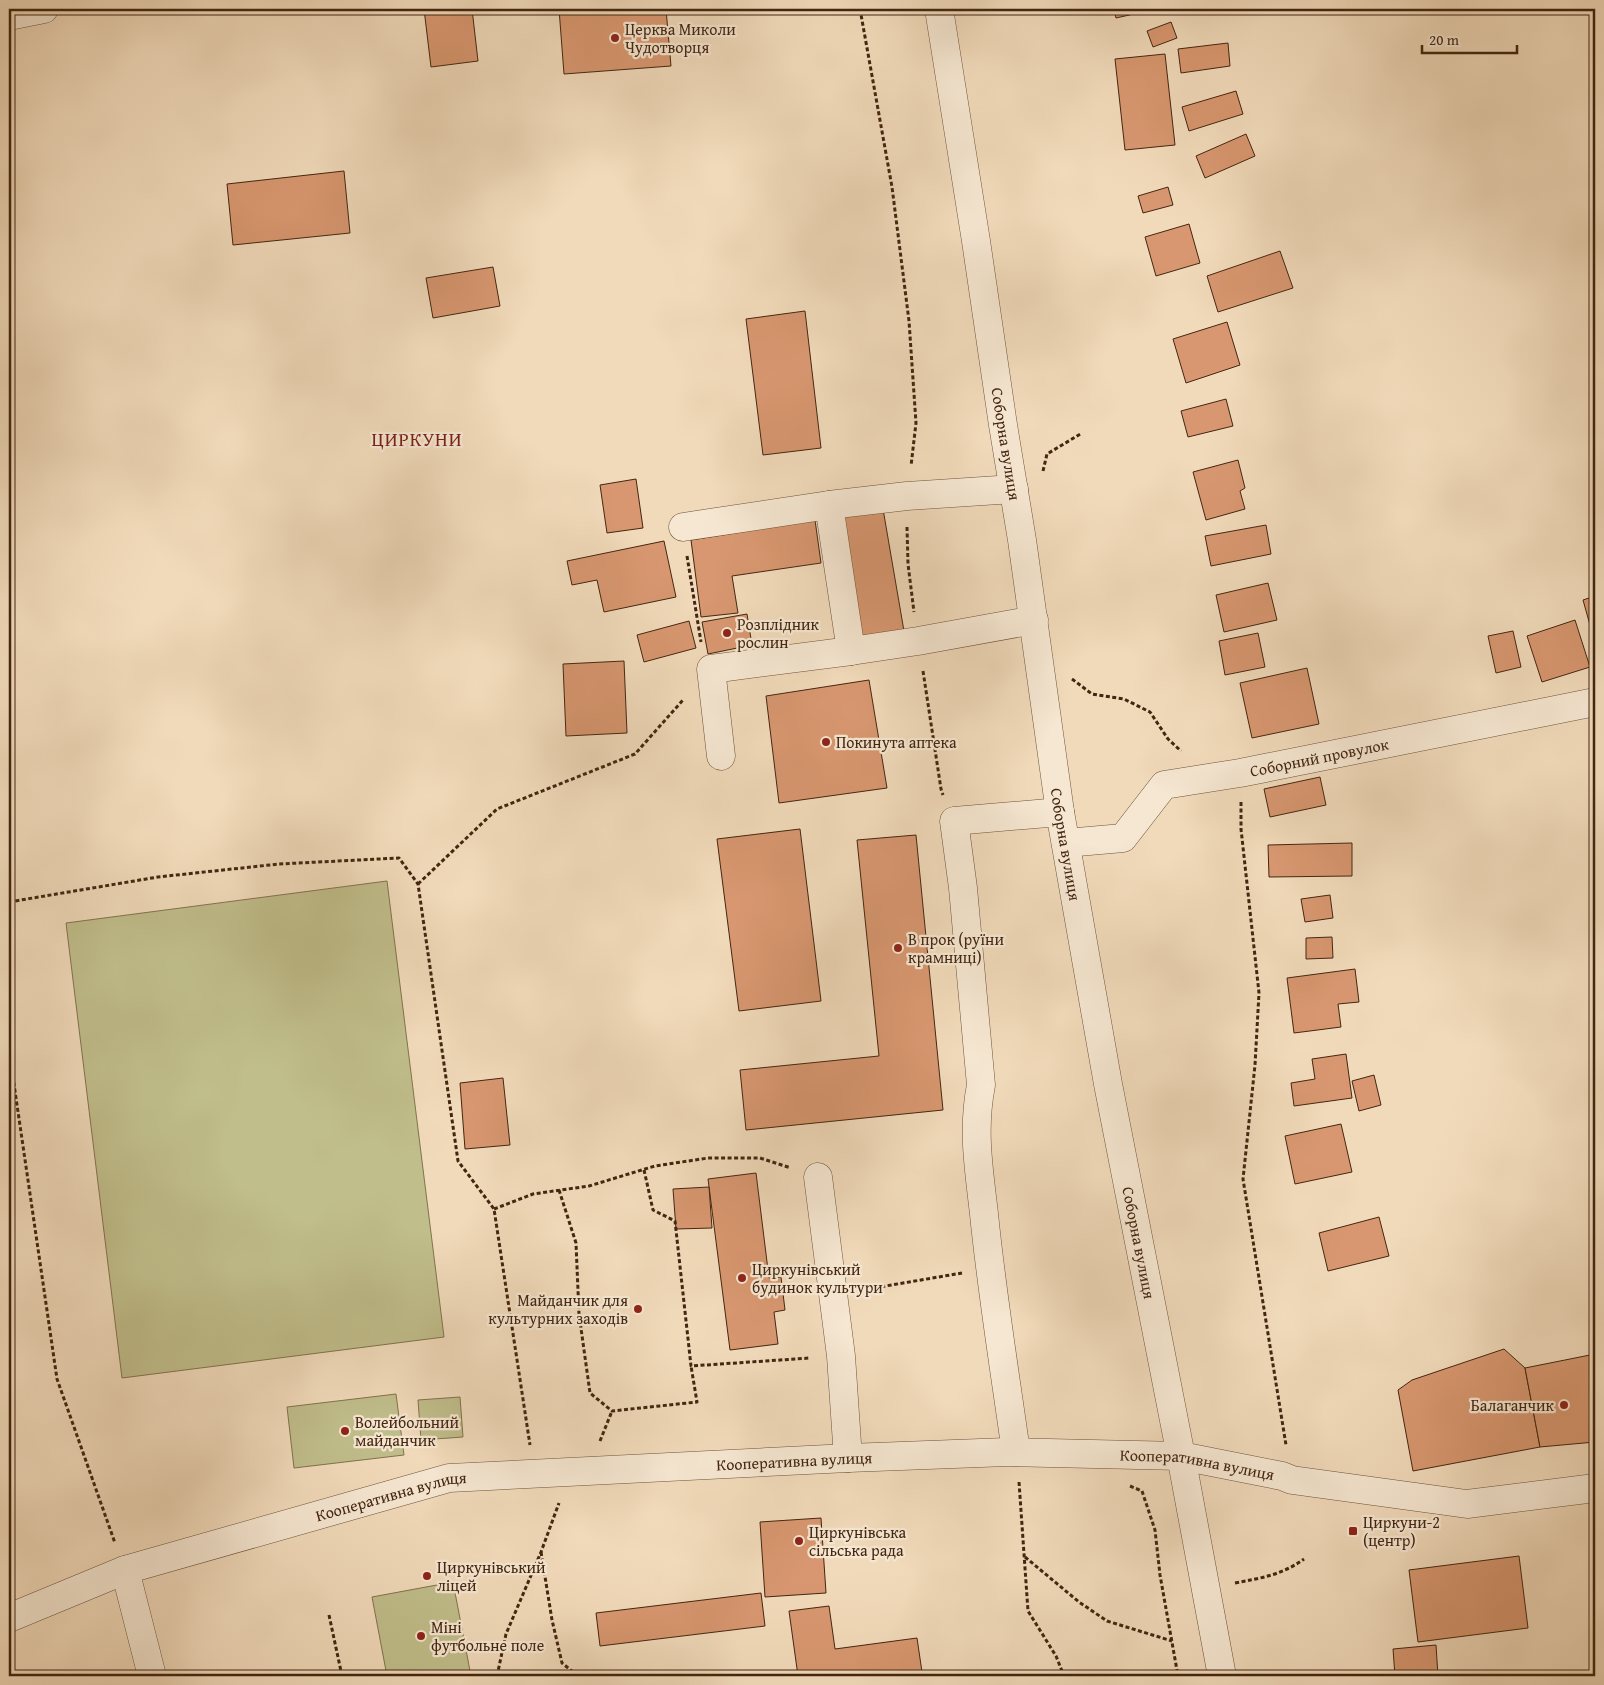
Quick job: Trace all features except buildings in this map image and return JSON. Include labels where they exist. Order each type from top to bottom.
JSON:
[{"type":"street","points":[[9,16],[44,9]]},
{"type":"street","name":"Соборна вулиця","points":[[939,9],[976,241],[1002,425],[1034,620],[1060,812],[1108,1084],[1222,1676]]},
{"type":"street","points":[[683,527],[829,505],[907,496],[1014,489]]},
{"type":"street","points":[[829,505],[851,651]]},
{"type":"street","points":[[721,756],[711,669],[918,641],[1034,620]]},
{"type":"street","name":"Соборний провулок","points":[[1066,844],[1123,838],[1164,785],[1240,773],[1595,702]]},
{"type":"street","points":[[1016,1452],[990,1268],[976,1145],[977,1108],[981,1085],[964,888],[954,821],[1060,812]]},
{"type":"street","points":[[818,1177],[841,1356],[848,1458]]},
{"type":"street","name":"Кооперативна вулиця","points":[[9,1618],[125,1570],[449,1478],[848,1458],[1016,1452],[1181,1456],[1282,1476],[1292,1480],[1468,1504],[1595,1488]]},
{"type":"street","points":[[125,1570],[152,1676]]},
{"type":"path","points":[[860,9],[892,187],[909,321],[916,423],[907,496]]},
{"type":"path","points":[[1042,475],[1047,454],[1082,433]]},
{"type":"path","points":[[418,884],[497,810],[635,754],[711,669],[702,652],[683,527]]},
{"type":"path","points":[[1070,671],[1071,678],[1092,694],[1124,699],[1150,712],[1168,739],[1182,752]]},
{"type":"path","points":[[1240,773],[1241,829],[1259,993],[1255,1064],[1243,1179],[1292,1480]]},
{"type":"path","points":[[9,902],[158,876],[279,864],[399,858],[418,884],[458,1161],[494,1209],[534,1473]]},
{"type":"path","points":[[9,1050],[57,1379],[125,1570]]},
{"type":"path","points":[[494,1209],[533,1194],[589,1186],[655,1166],[708,1158],[760,1158],[818,1177]]},
{"type":"path","points":[[559,1190],[576,1243],[579,1314],[590,1393],[612,1411],[697,1402],[691,1366],[675,1221],[653,1210],[644,1170]]},
{"type":"path","points":[[834,1295],[990,1268]]},
{"type":"path","points":[[691,1366],[841,1356]]},
{"type":"path","points":[[1016,1452],[1028,1611],[1056,1656],[1064,1676]]},
{"type":"path","points":[[1126,1484],[1142,1491],[1155,1530],[1178,1676]]},
{"type":"path","points":[[497,1676],[506,1634],[560,1502]]},
{"type":"path","points":[[541,1552],[552,1620],[562,1663],[578,1676]]},
{"type":"path","points":[[1024,1557],[1079,1602],[1108,1621],[1172,1641]]},
{"type":"path","points":[[1207,1594],[1229,1584],[1259,1579],[1289,1569],[1304,1559]]},
{"type":"path","points":[[329,1615],[342,1676]]},
{"type":"shaded area","points":[[387,881],[444,1337],[122,1378],[66,923]]},
{"type":"shaded area","name":"Волейбольний майданчик","points":[[396,1394],[404,1455],[294,1468],[287,1407]]},
{"type":"shaded area","points":[[460,1397],[463,1437],[421,1440],[418,1400]]},
{"type":"shaded area","name":"Міні футбольне поле","points":[[453,1582],[471,1676],[387,1676],[372,1597]]},
{"type":"place","name":"Церква Миколи Чудотворця","points":[[615,38]]},
{"type":"place","name":"Розплідник рослин","points":[[727,633]]},
{"type":"place","name":"Покинута аптека","points":[[826,742]]},
{"type":"place","name":"В прок (руїни крамниці)","points":[[898,948]]},
{"type":"place","name":"Циркунівський будинок культури","points":[[742,1278]]},
{"type":"place","name":"Майданчик для культурних заходів","points":[[638,1309]]},
{"type":"place","name":"Балаганчик","points":[[1564,1405]]},
{"type":"place","name":"Волейбольний майданчик","points":[[345,1431]]},
{"type":"place","name":"Циркуни-2 (центр)","points":[[1353,1531]]},
{"type":"place","name":"Циркунівська сільська рада","points":[[799,1541]]},
{"type":"place","name":"Циркунівський ліцей","points":[[427,1576]]},
{"type":"place","name":"Міні футбольне поле","points":[[421,1636]]},
{"type":"district","name":"ЦИРКУНИ","points":[[417,439]]}]
